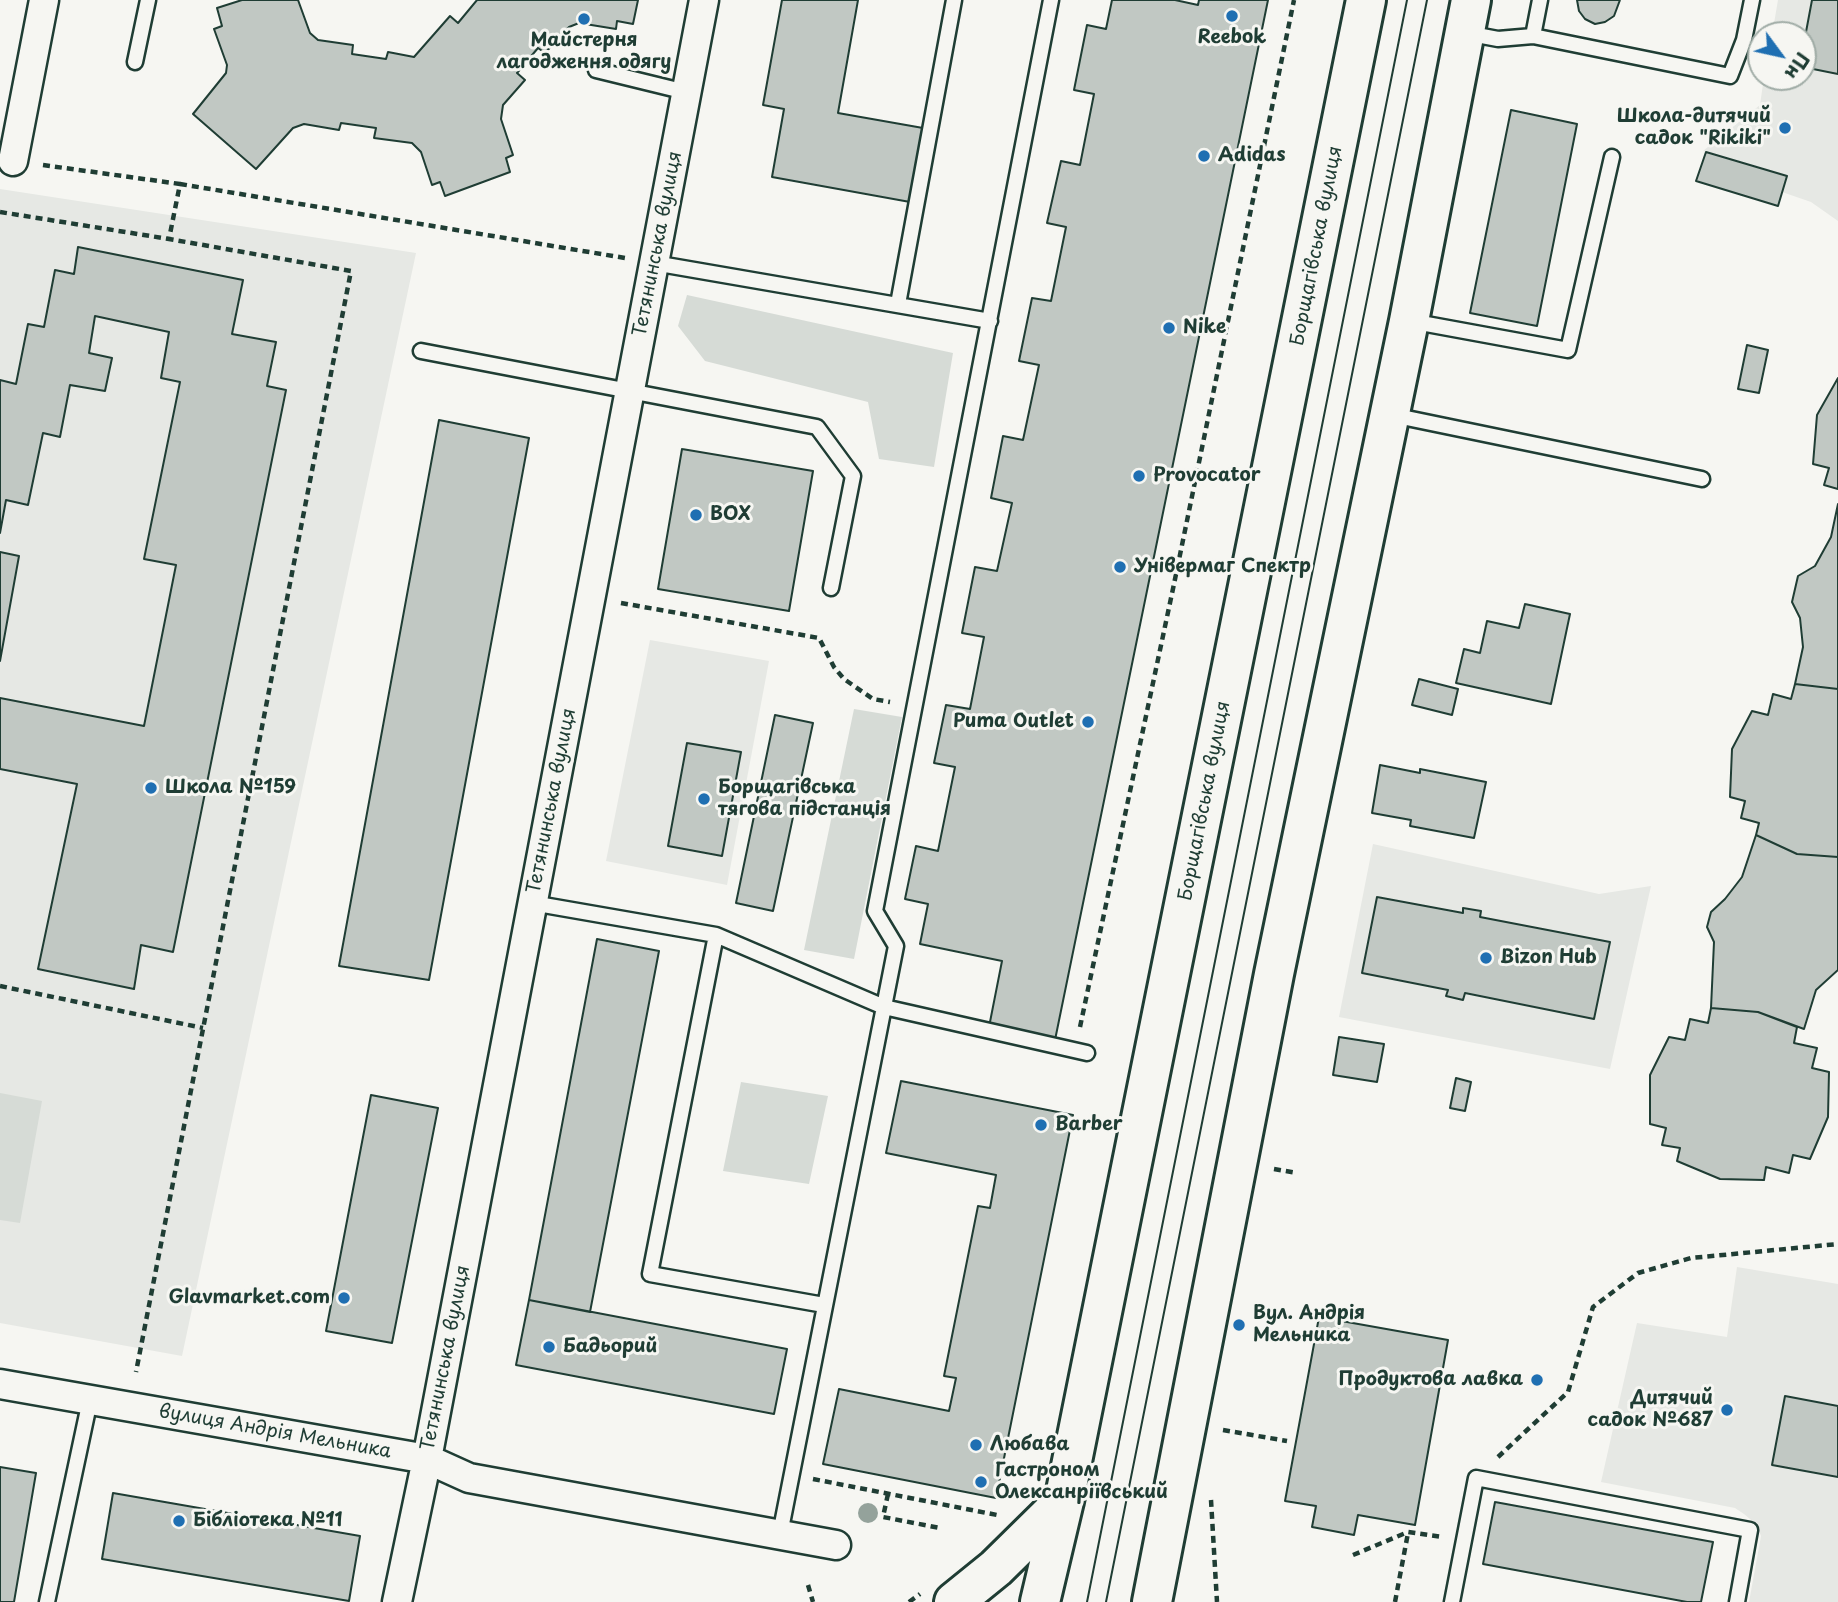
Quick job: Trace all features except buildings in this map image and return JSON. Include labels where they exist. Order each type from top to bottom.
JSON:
[{"type":"main road","name":"Борщагівська вулиця","points":[[1040,1602],[1064,1501],[1366,0]]},
{"type":"main road","points":[[1152,1602],[1274,974],[1409,321],[1468,16]]},
{"type":"main road","points":[[954,1602],[996,1567],[1064,1501]]},
{"type":"main road","points":[[1162,1551],[1173,1602]]},
{"type":"street","points":[[13,161],[44,0]]},
{"type":"street","name":"Тетянинська вулиця","points":[[397,1602],[427,1459],[704,0]]},
{"type":"street","name":"вулиця Андрія Мельника","points":[[0,1384],[427,1459],[469,1478],[836,1545]]},
{"type":"lane","points":[[135,62],[148,0]]},
{"type":"lane","points":[[898,304],[954,0]]},
{"type":"lane","points":[[780,1534],[896,946],[875,911],[1051,0]]},
{"type":"lane","points":[[1533,37],[1540,0]]},
{"type":"lane","points":[[1468,16],[1498,39],[1533,37],[1730,76],[1744,40],[1752,0]]},
{"type":"lane","points":[[596,70],[686,92]]},
{"type":"lane","points":[[1409,321],[1568,350],[1612,157]]},
{"type":"lane","points":[[654,263],[990,321]]},
{"type":"lane","points":[[421,351],[817,427],[853,476],[831,588]]},
{"type":"lane","points":[[1389,414],[1702,479]]},
{"type":"lane","points":[[532,903],[716,934],[884,1007],[1087,1053]]},
{"type":"lane","points":[[716,934],[649,1274],[824,1305]]},
{"type":"lane","points":[[47,1602],[90,1400]]},
{"type":"lane","points":[[1452,1602],[1476,1478],[1750,1530],[1737,1602]]},
{"type":"path","points":[[1087,1053],[1079,1032],[1294,0]]},
{"type":"path","points":[[13,161],[180,184],[654,263]]},
{"type":"path","points":[[169,239],[180,184]]},
{"type":"path","points":[[0,212],[351,271],[136,1372]]},
{"type":"path","points":[[590,597],[819,638],[834,667],[858,690],[873,699],[915,707]]},
{"type":"path","points":[[0,986],[203,1028]]},
{"type":"path","points":[[1270,1168],[1297,1173]]},
{"type":"path","points":[[1476,1478],[1568,1392],[1593,1307],[1639,1273],[1690,1258],[1838,1244]]},
{"type":"path","points":[[1218,1429],[1287,1441]]},
{"type":"path","points":[[792,1475],[1008,1518]]},
{"type":"path","points":[[1210,1487],[1217,1602]]},
{"type":"path","points":[[888,1494],[883,1517],[940,1528]]},
{"type":"path","points":[[1353,1555],[1408,1532],[1464,1541]]},
{"type":"path","points":[[1395,1602],[1408,1532]]},
{"type":"path","points":[[808,1585],[813,1602]]},
{"type":"shaded area","name":"Школа-дитячий садок \"Rikiki\"","points":[[1778,0],[1838,0],[1838,221],[1811,202],[1782,192],[1787,176],[1703,151],[1760,105],[1762,91],[1817,91],[1817,21],[1774,21]]},
{"type":"shaded area","name":"Школа №159","points":[[0,189],[416,253],[182,1356],[0,1323]]},
{"type":"shaded area","points":[[687,295],[953,353],[934,467],[879,459],[868,402],[705,361],[678,326]]},
{"type":"shaded area","points":[[650,640],[769,661],[727,885],[606,861]]},
{"type":"shaded area","points":[[854,709],[902,717],[854,959],[804,950]]},
{"type":"shaded area","points":[[1373,844],[1599,894],[1651,886],[1610,1069],[1339,1017]]},
{"type":"shaded area","points":[[741,1082],[828,1096],[809,1184],[723,1171]]},
{"type":"shaded area","points":[[0,1093],[42,1101],[20,1223],[0,1220]]},
{"type":"shaded area","name":"Дитячий садок №687","points":[[1737,1267],[1838,1284],[1838,1602],[1749,1602],[1761,1536],[1756,1524],[1744,1514],[1735,1508],[1601,1482],[1637,1323],[1727,1337]]},
{"type":"tram line","points":[[1087,1602],[1407,0]]},
{"type":"tram line","points":[[1106,1602],[1427,0]]},
{"type":"place","name":"Reebok","points":[[1232,16]]},
{"type":"place","name":"Майстерня лагодження одягу","points":[[584,19]]},
{"type":"place","name":"Школа-дитячий садок \"Rikiki\"","points":[[1785,128]]},
{"type":"place","name":"Adidas","points":[[1204,156]]},
{"type":"place","name":"Nike","points":[[1169,328]]},
{"type":"place","name":"Provocator","points":[[1139,476]]},
{"type":"place","name":"BOX","points":[[696,515]]},
{"type":"place","name":"Універмаг Спектр","points":[[1120,567]]},
{"type":"place","name":"Puma Outlet","points":[[1088,722]]},
{"type":"place","name":"Школа №159","points":[[151,788]]},
{"type":"place","name":"Борщагівська тягова підстанція","points":[[704,799]]},
{"type":"place","name":"Bizon Hub","points":[[1486,958]]},
{"type":"place","name":"Barber","points":[[1041,1125]]},
{"type":"place","name":"Glavmarket.com","points":[[344,1298]]},
{"type":"place","name":"Вул. Андрія Мельника","points":[[1239,1325]]},
{"type":"place","name":"Бадьорий","points":[[549,1347]]},
{"type":"place","name":"Продуктова лавка","points":[[1537,1380]]},
{"type":"place","name":"Дитячий садок №687","points":[[1727,1410]]},
{"type":"place","name":"Любава","points":[[976,1445]]},
{"type":"place","name":"Гастроном Олексанріївський","points":[[981,1482]]},
{"type":"place","name":"Бібліотека №11","points":[[179,1521]]}]
